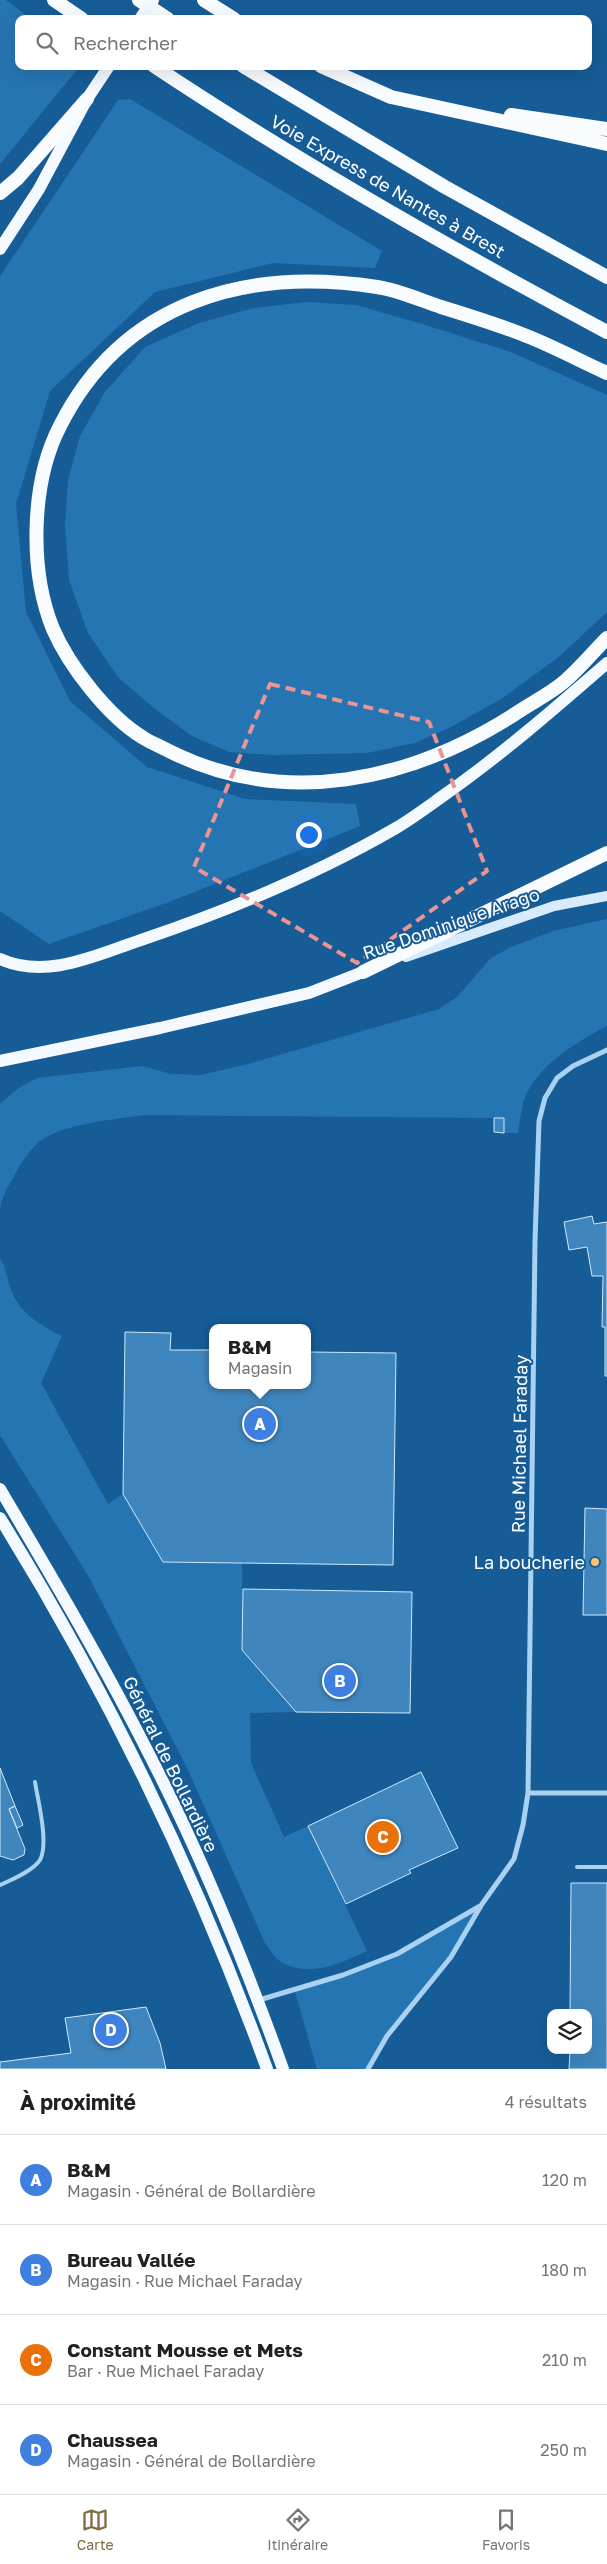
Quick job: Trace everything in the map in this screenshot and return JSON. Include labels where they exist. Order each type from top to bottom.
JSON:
[{"type":"highway","points":[[54,0],[76,15]]},
{"type":"highway","points":[[139,0],[162,15]]},
{"type":"highway","points":[[204,0],[228,15]]},
{"type":"highway","name":"Voie Express de Nantes à Brest","points":[[160,70],[208,102],[383,207],[607,332]]},
{"type":"highway","name":"Voie Express de Nantes à Brest","points":[[250,70],[445,188],[607,277]]},
{"type":"highway","points":[[330,70],[391,97],[607,144]]},
{"type":"highway","points":[[391,97],[607,129]]},
{"type":"highway","points":[[0,193],[18,178],[87,98]]},
{"type":"highway","points":[[607,373],[522,333],[381,287],[328,282],[269,283],[207,296],[172,311],[130,336],[95,371],[72,403],[53,440],[40,493],[35,538],[40,578],[53,628],[77,671],[102,702],[141,737],[190,761],[248,778],[313,783],[359,778],[424,761],[485,733],[563,683],[607,638]]},
{"type":"highway","points":[[363,972],[607,853]]},
{"type":"main road","points":[[143,15],[153,0]]},
{"type":"main road","points":[[0,249],[39,189],[87,98],[106,70]]},
{"type":"main road","points":[[0,958],[12,964],[42,968],[73,963],[212,916],[299,880],[398,827],[481,769],[607,663]]},
{"type":"main road","name":"Rue Dominique Arago","points":[[0,1061],[160,1028],[309,993],[363,972],[554,906],[607,896]]},
{"type":"main road","name":"Général de Bollardière","points":[[0,1489],[68,1603],[151,1757],[190,1841],[259,2000],[283,2069]]},
{"type":"main road","name":"Général de Bollardière","points":[[0,1518],[61,1618],[142,1771],[239,1990],[267,2069]]},
{"type":"street","name":"Rue Michael Faraday","points":[[368,2069],[387,2036],[451,1957],[482,1904],[514,1859],[523,1825],[528,1793],[539,1121],[545,1098],[557,1078],[607,1046]]},
{"type":"street","name":"Rue Michael Faraday","points":[[593,1056],[607,1050]]},
{"type":"street","points":[[528,1793],[607,1793]]},
{"type":"street","name":"Rue Michael Faraday","points":[[259,2000],[343,1975],[397,1954],[482,1904]]},
{"type":"lane","points":[[0,1885],[29,1869],[40,1860],[43,1839],[35,1782]]},
{"type":"lane","points":[[577,1867],[607,1867]]},
{"type":"highlighted area","points":[[270,684],[429,722],[487,871],[357,963],[194,867]]},
{"type":"shaded area","points":[[0,0],[6,0],[26,15],[15,15],[15,70],[77,70],[0,164]]},
{"type":"shaded area","points":[[130,99],[382,251],[375,268],[273,263],[155,292],[50,391],[16,504],[26,612],[70,701],[147,767],[245,799],[356,804],[360,826],[169,902],[49,944],[0,911],[0,276],[118,100]]},
{"type":"shaded area","points":[[306,302],[356,305],[422,324],[511,352],[607,395],[607,612],[560,656],[501,699],[451,727],[415,743],[367,753],[272,755],[229,752],[192,736],[155,709],[118,677],[88,633],[69,580],[65,525],[68,480],[80,436],[105,392],[145,347],[199,323],[253,308]]},
{"type":"shaded area","points":[[607,919],[607,1026],[572,1046],[550,1063],[541,1073],[524,1099],[518,1133],[504,1133],[504,1119],[494,1118],[144,1115],[119,1118],[62,1130],[36,1144],[18,1168],[5,1193],[0,1209],[0,1104],[20,1087],[37,1078],[143,1066],[170,1074],[201,1075],[248,1064],[439,1009],[457,997],[491,958],[509,948],[553,931]]},
{"type":"shaded area","points":[[0,1258],[14,1296],[24,1311],[37,1322],[62,1336],[41,1383],[108,1504],[123,1494],[163,1562],[242,1563],[242,1650],[296,1712],[250,1713],[251,1763],[284,1837],[308,1826],[367,1951],[326,1967],[305,1969],[280,1962],[265,1943],[188,1770],[89,1577],[0,1435]]},
{"type":"shaded area","points":[[482,1904],[451,1957],[387,2036],[368,2069],[317,2069],[294,1988],[343,1975],[397,1954]]},
{"type":"building","points":[[494,1118],[504,1118],[504,1133],[494,1132]]},
{"type":"building","points":[[592,1216],[594,1224],[607,1222],[607,1376],[605,1376],[605,1327],[602,1327],[603,1276],[592,1276],[587,1247],[569,1250],[564,1222]]},
{"type":"building","points":[[125,1332],[171,1333],[170,1350],[209,1350],[209,1389],[311,1389],[311,1352],[396,1353],[393,1565],[163,1562],[123,1494]]},
{"type":"building","name":"La boucherie","points":[[585,1508],[607,1509],[607,1615],[583,1615]]},
{"type":"building","points":[[243,1589],[412,1592],[410,1713],[296,1712],[242,1650]]},
{"type":"building","points":[[0,1768],[15,1806],[9,1809],[25,1849],[24,1855],[13,1860],[0,1856]]},
{"type":"building","points":[[421,1772],[458,1848],[409,1870],[411,1873],[346,1904],[308,1826]]},
{"type":"building","points":[[15,1806],[23,1825],[17,1828],[9,1809]]},
{"type":"building","points":[[571,1883],[607,1883],[607,2069],[569,2069],[570,2054],[592,2054],[592,2009],[570,2009]]},
{"type":"building","points":[[146,2007],[160,2043],[166,2069],[0,2069],[0,2062],[71,2053],[65,2018]]},
{"type":"place","name":"B&M","points":[[260,1424]]},
{"type":"place","name":"La boucherie","points":[[595,1562]]},
{"type":"place","name":"Bureau Vallée","points":[[340,1681]]},
{"type":"place","name":"Constant Mousse et Mets","points":[[383,1837]]},
{"type":"place","name":"Chaussea","points":[[111,2030]]}]
